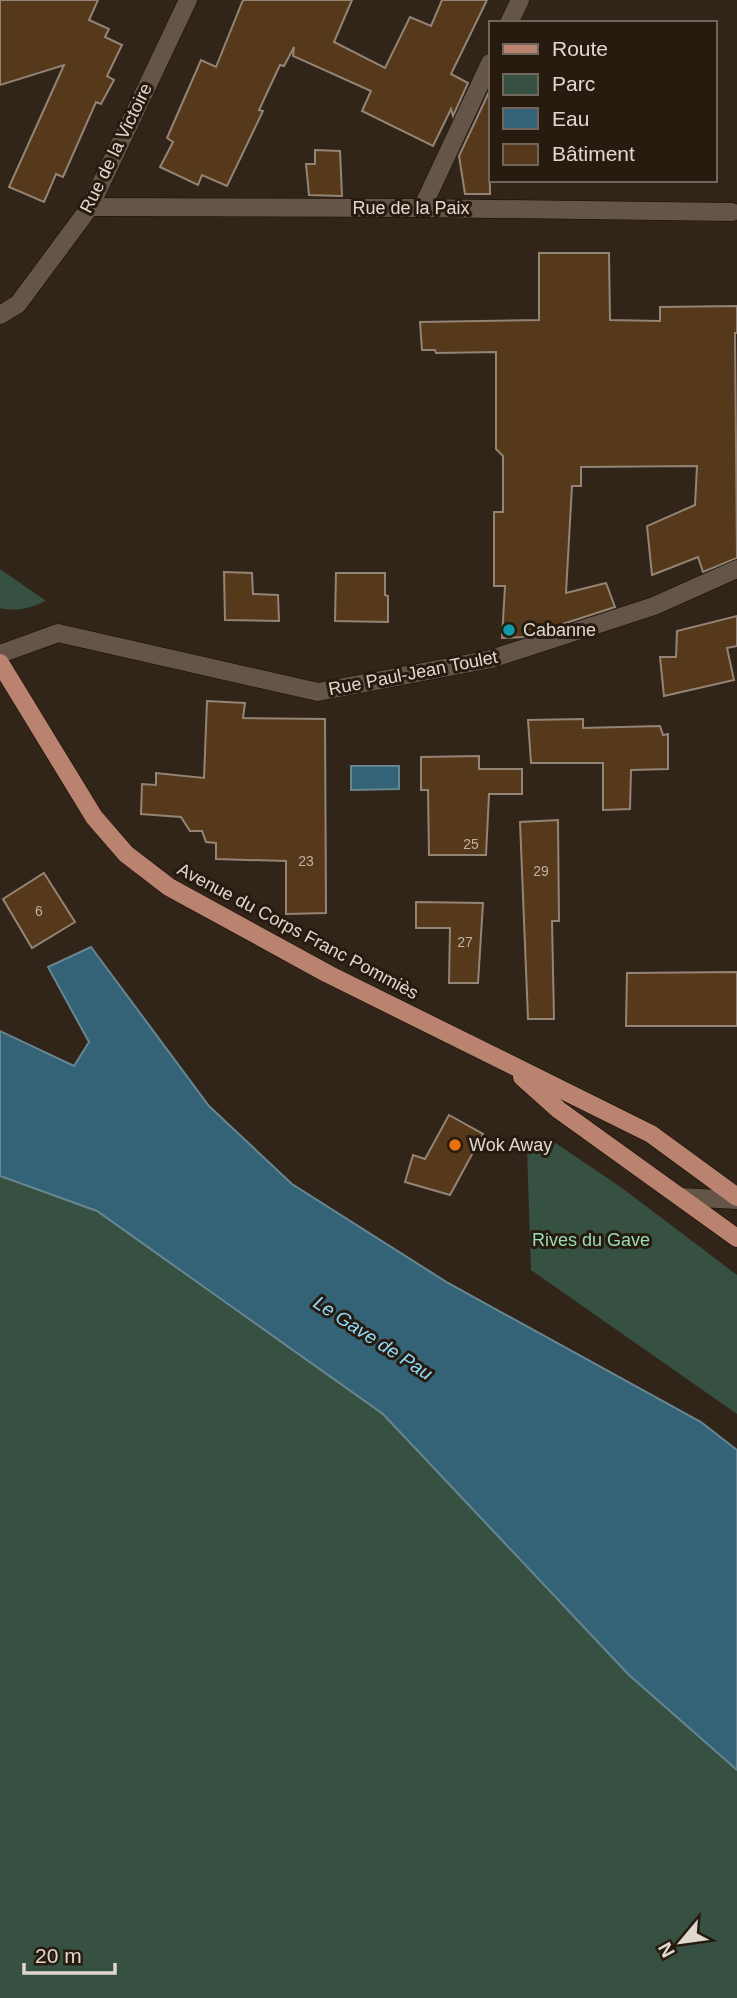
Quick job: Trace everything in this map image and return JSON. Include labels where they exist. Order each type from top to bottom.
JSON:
[{"type":"main road","name":"Avenue du Corps Franc Pommiès","points":[[0,663],[94,817],[127,854],[169,887],[327,974],[651,1134],[737,1198]]},
{"type":"main road","name":"Avenue du Corps Franc Pommiès","points":[[509,1066],[559,1110],[737,1238]]},
{"type":"street","name":"Rue de la Victoire","points":[[0,315],[18,304],[90,206],[188,0]]},
{"type":"street","points":[[510,21],[520,0]]},
{"type":"street","points":[[422,208],[489,65]]},
{"type":"street","name":"Rue de la Paix","points":[[90,206],[732,212]]},
{"type":"street","name":"Rue Paul-Jean Toulet","points":[[0,654],[58,633],[318,691],[491,659],[654,606],[737,569]]},
{"type":"street","points":[[681,1197],[737,1198]]},
{"type":"green space","points":[[0,569],[46,601],[23,609],[0,608]]},
{"type":"green space","name":"Rives du Gave","points":[[532,1139],[551,1145],[554,1142],[622,1188],[737,1275],[737,1414],[531,1270],[527,1148]]},
{"type":"green space","points":[[0,1176],[97,1211],[383,1414],[629,1675],[737,1770],[737,1998],[0,1998]]},
{"type":"water","points":[[351,766],[399,766],[399,789],[351,790]]},
{"type":"water","name":"Le Gave de Pau","points":[[91,947],[209,1106],[292,1184],[448,1283],[701,1422],[737,1450],[737,1770],[629,1675],[383,1414],[97,1211],[0,1176],[0,1031],[74,1066],[89,1042],[48,967]]},
{"type":"building","points":[[0,0],[98,0],[89,20],[109,29],[105,37],[122,45],[107,76],[114,80],[101,104],[96,102],[63,177],[56,174],[44,202],[9,187],[64,65],[0,85]]},
{"type":"building","points":[[243,0],[352,0],[334,42],[385,68],[410,17],[431,26],[442,0],[487,0],[451,74],[468,83],[453,116],[451,109],[433,146],[362,111],[371,91],[293,56],[294,47],[284,66],[280,65],[259,110],[263,111],[227,186],[202,175],[198,185],[160,167],[173,142],[167,138],[201,60],[216,67]]},
{"type":"building","points":[[489,92],[490,194],[465,194],[459,156]]},
{"type":"building","points":[[315,150],[340,151],[342,196],[309,195],[306,164],[315,164]]},
{"type":"building","points":[[539,253],[609,253],[610,320],[660,321],[660,307],[737,306],[737,558],[703,572],[698,557],[652,575],[647,526],[695,505],[697,466],[581,467],[581,486],[572,486],[566,593],[606,583],[615,607],[523,637],[502,638],[505,586],[494,586],[494,512],[503,512],[503,456],[496,449],[496,352],[436,353],[435,350],[422,350],[420,322],[539,320]]},
{"type":"building","points":[[224,572],[252,573],[253,594],[278,595],[279,621],[225,620]]},
{"type":"building","points":[[336,573],[385,573],[388,622],[335,621]]},
{"type":"building","points":[[737,616],[737,646],[727,648],[734,680],[664,696],[660,657],[676,657],[677,631]]},
{"type":"building","points":[[207,701],[245,703],[243,718],[325,719],[326,913],[286,914],[286,861],[216,859],[216,843],[206,842],[202,831],[190,831],[181,817],[141,814],[142,784],[156,785],[156,773],[204,778]]},
{"type":"building","points":[[583,719],[583,728],[660,726],[663,735],[668,734],[668,769],[631,770],[630,809],[603,810],[603,763],[531,763],[528,720]]},
{"type":"building","points":[[479,756],[479,769],[522,769],[522,794],[489,794],[486,855],[429,855],[428,790],[421,790],[421,757]]},
{"type":"building","points":[[558,820],[559,921],[552,921],[554,1019],[528,1019],[520,822]]},
{"type":"building","points":[[44,873],[75,922],[32,948],[3,899]]},
{"type":"building","points":[[416,902],[483,903],[478,983],[449,983],[450,928],[416,928]]},
{"type":"building","points":[[737,972],[737,1026],[626,1026],[627,973]]},
{"type":"building","name":"Wok Away","points":[[449,1115],[483,1134],[450,1195],[405,1182],[413,1155],[425,1159]]},
{"type":"place","name":"Cabanne","points":[[509,630]]},
{"type":"place","name":"Wok Away","points":[[455,1145]]}]
